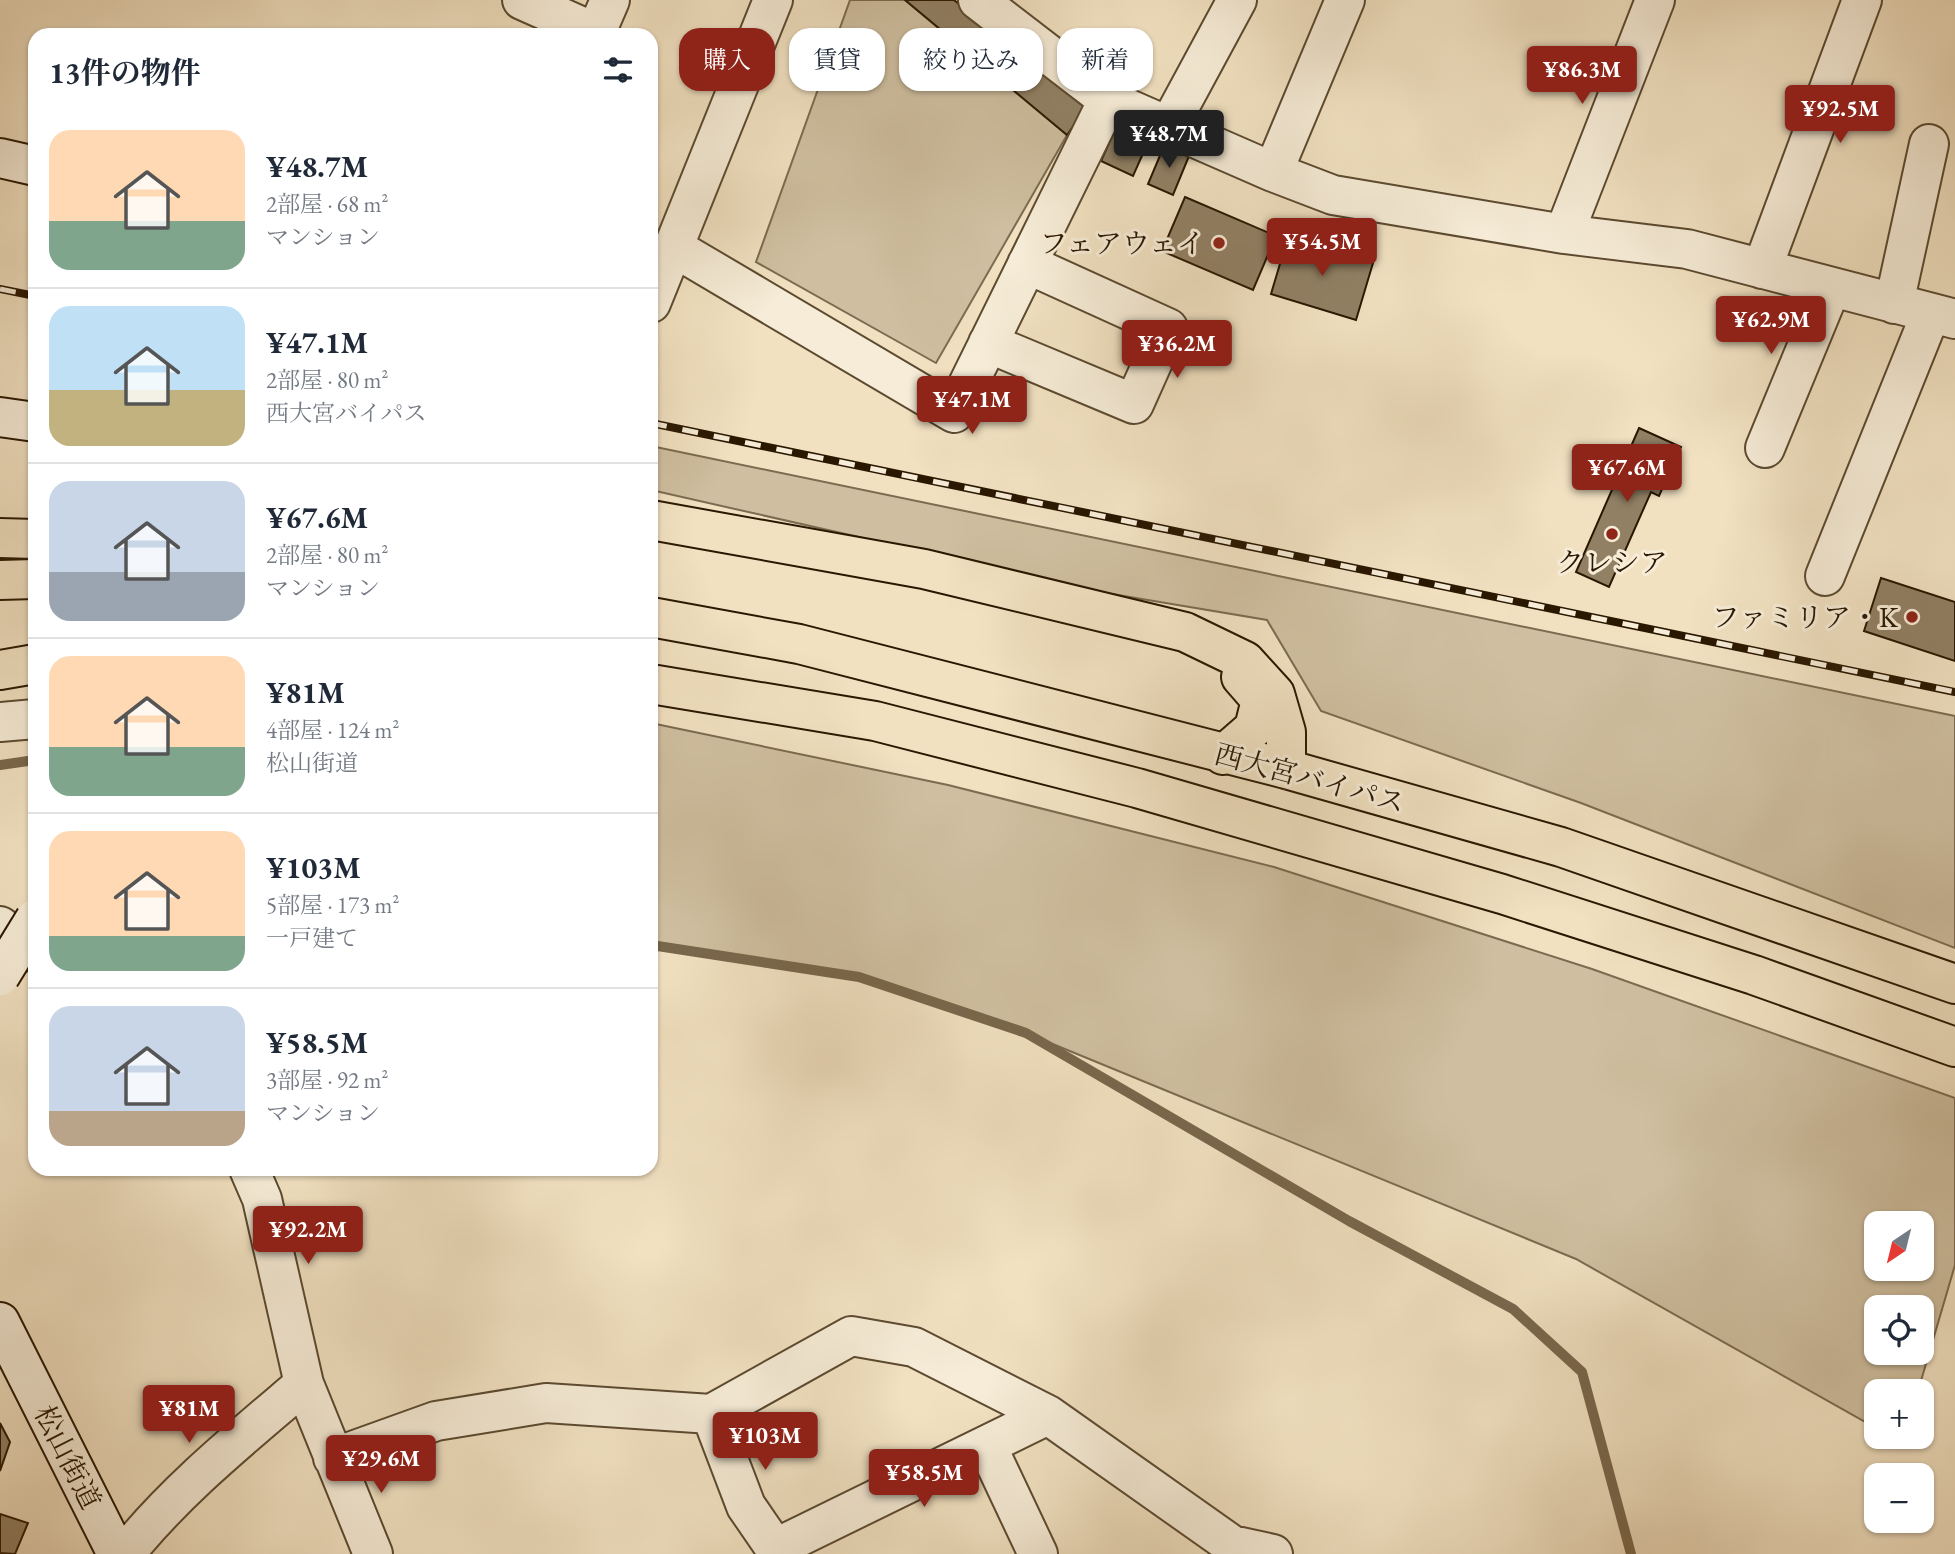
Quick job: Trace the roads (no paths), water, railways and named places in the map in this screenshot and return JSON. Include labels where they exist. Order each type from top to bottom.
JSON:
[{"type":"highway","points":[[658,521],[924,569],[1185,632],[1245,661],[1275,694],[1286,732],[1286,769]]},
{"type":"highway","points":[[0,538],[28,539]]},
{"type":"highway","points":[[0,580],[28,579]]},
{"type":"highway","name":"西大宮バイパス","points":[[658,618],[799,644],[1286,769],[1561,847],[1955,984]]},
{"type":"highway","points":[[1185,632],[1237,673],[1261,699],[1254,728],[1223,754]]},
{"type":"highway","points":[[0,643],[28,641]]},
{"type":"highway","points":[[0,670],[28,665]]},
{"type":"highway","name":"西大宮バイパス","points":[[658,685],[874,721],[1138,788],[1516,898],[1754,975],[1955,1047]]},
{"type":"street","points":[[522,0],[600,23]]},
{"type":"street","points":[[658,285],[773,0]]},
{"type":"street","points":[[978,0],[1108,100],[1273,172],[1333,195],[1564,234],[1687,249],[1943,316],[1825,576]]},
{"type":"street","points":[[1169,126],[1237,0]]},
{"type":"street","points":[[1273,172],[1345,0]]},
{"type":"street","points":[[1564,234],[1655,0]]},
{"type":"street","points":[[1762,269],[1861,0]]},
{"type":"street","points":[[673,247],[954,413],[1108,100]]},
{"type":"street","points":[[1894,304],[1930,144]]},
{"type":"street","points":[[988,343],[1134,404],[1168,328],[1027,264]]},
{"type":"street","points":[[1765,448],[1831,288]]},
{"type":"street","points":[[0,417],[28,421]]},
{"type":"street","points":[[0,722],[28,720]]},
{"type":"street","points":[[0,926],[28,948]]},
{"type":"street","points":[[0,976],[28,930]]},
{"type":"street","points":[[252,1176],[262,1199],[304,1384],[373,1554]]},
{"type":"street","name":"松山街道","points":[[0,1322],[117,1554]]},
{"type":"street","points":[[333,1458],[436,1420],[546,1403],[710,1415],[851,1336],[914,1347],[1048,1415],[1232,1545],[1273,1554]]},
{"type":"street","points":[[125,1554],[148,1526],[218,1459],[304,1384]]},
{"type":"street","points":[[710,1415],[746,1506],[776,1551],[1048,1415]]},
{"type":"street","points":[[987,1446],[1038,1554]]},
{"type":"waterway","points":[[0,765],[28,761]]},
{"type":"waterway","points":[[658,946],[859,977],[1026,1033],[1349,1221],[1513,1309],[1582,1372],[1631,1554]]},
{"type":"railway","points":[[0,289],[28,295]]},
{"type":"railway","points":[[658,424],[1955,692]]},
{"type":"place","name":"フェアウェイ","points":[[1219,243]]},
{"type":"place","name":"クレシア","points":[[1612,534]]},
{"type":"place","name":"ファミリア・K","points":[[1912,617]]}]
